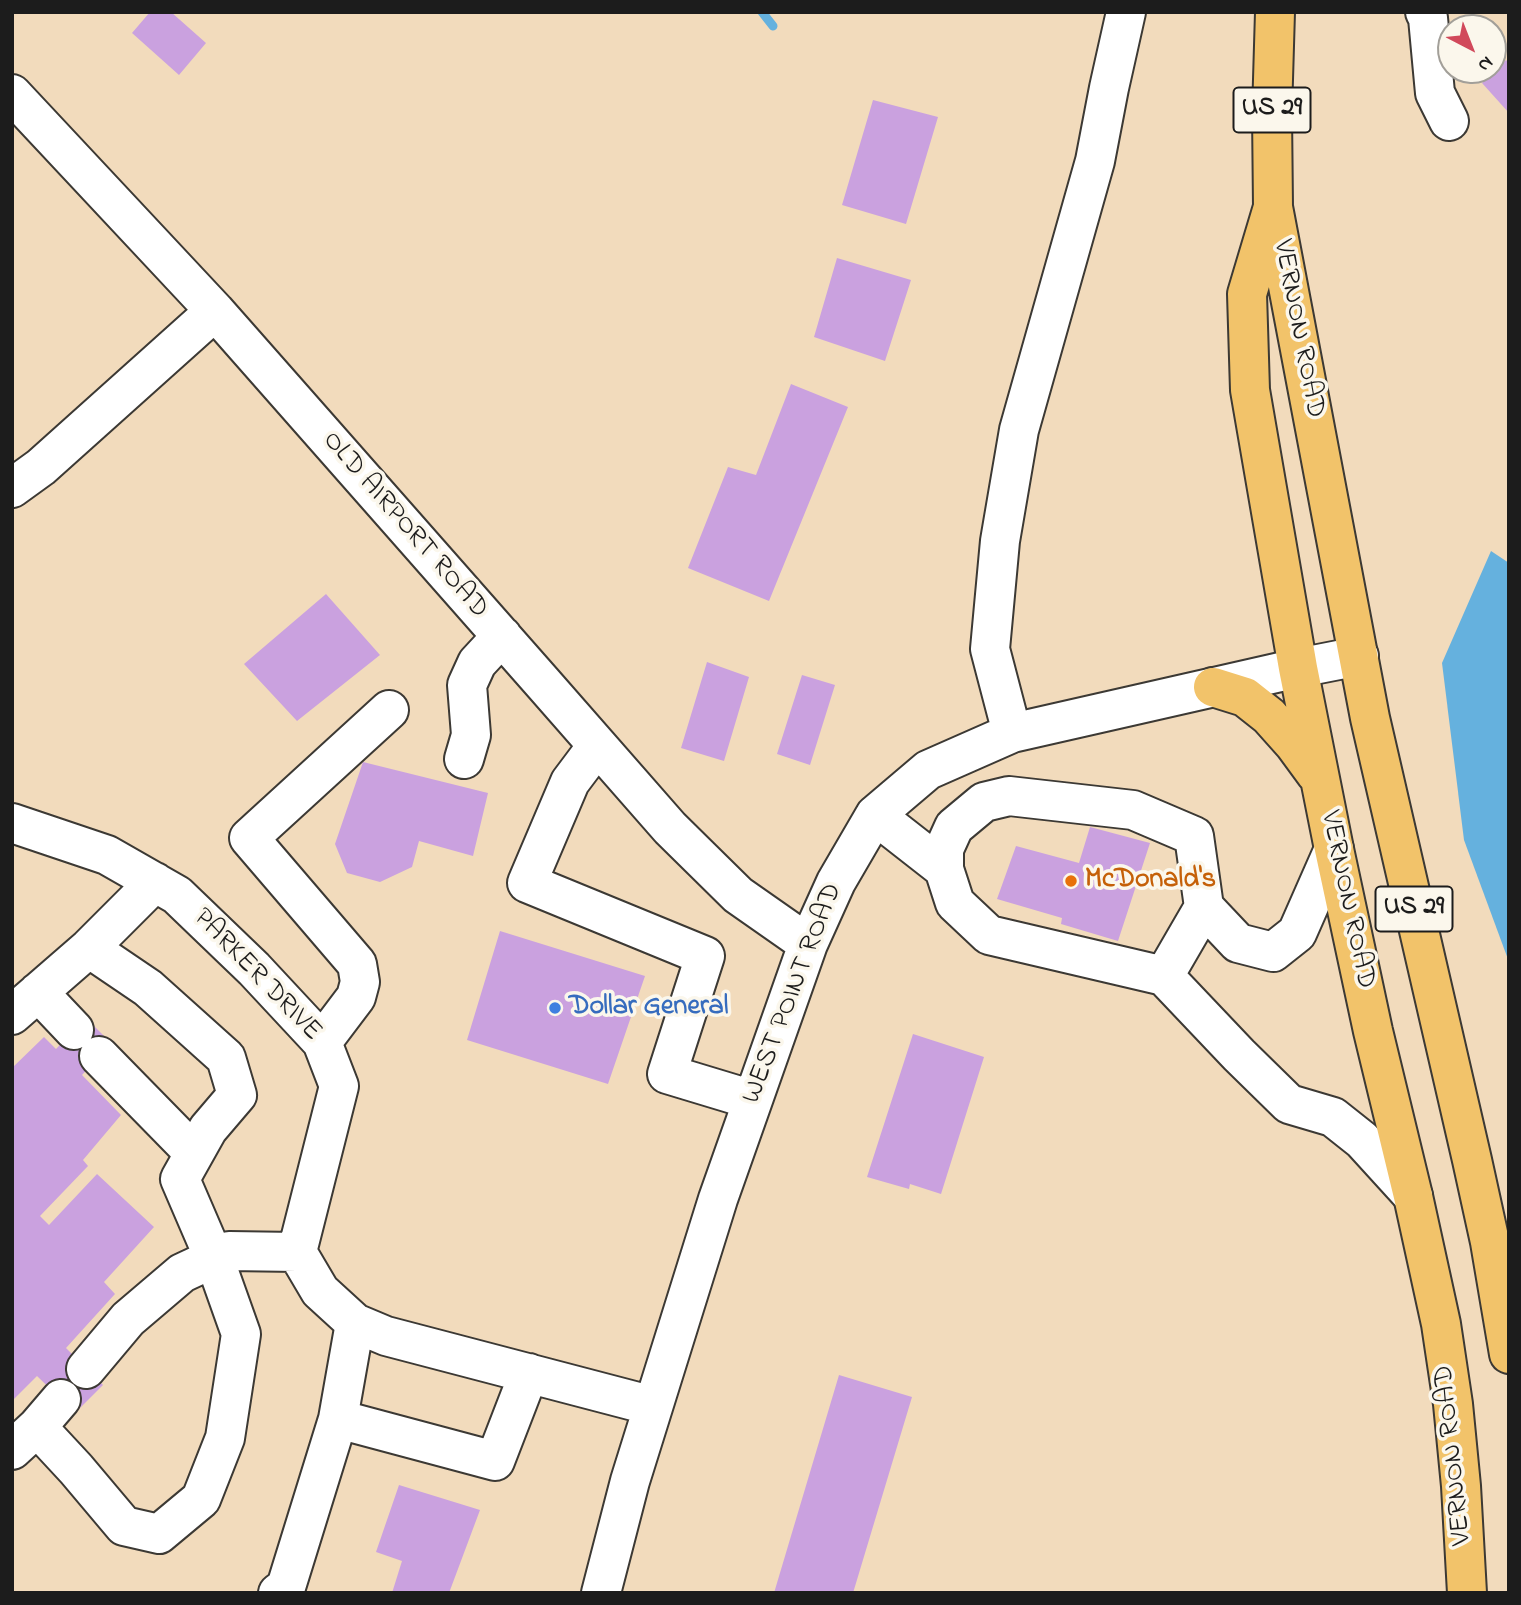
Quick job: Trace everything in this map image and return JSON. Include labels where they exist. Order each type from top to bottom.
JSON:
[{"type":"main road","name":"VERNON ROAD","points":[[1275,12],[1273,208],[1370,718],[1490,1242],[1509,1354]]},
{"type":"main road","name":"VERNON ROAD","points":[[1273,208],[1248,294],[1250,390],[1298,668],[1334,849],[1441,1324],[1461,1486],[1466,1593]]},
{"type":"main road","points":[[1213,687],[1245,697],[1269,716],[1294,744],[1321,782]]},
{"type":"street","points":[[1012,733],[990,649],[1000,541],[1019,430],[1095,161],[1126,12]]},
{"type":"street","points":[[1425,12],[1428,18],[1436,93],[1449,121]]},
{"type":"street","name":"OLD AIRPORT ROAD","points":[[12,94],[215,311],[670,828],[738,895],[808,944]]},
{"type":"street","points":[[12,488],[41,467],[215,311]]},
{"type":"street","points":[[464,759],[471,735],[467,685],[477,663],[502,636]]},
{"type":"street","name":"WEST POINT ROAD","points":[[601,1593],[630,1480],[718,1199],[808,944],[836,883],[876,815],[928,770],[1012,733],[1359,656]]},
{"type":"street","points":[[322,1042],[356,998],[360,982],[356,964],[249,838],[389,710]]},
{"type":"street","points":[[597,746],[570,782],[527,883],[705,956],[667,1074],[753,1100]]},
{"type":"street","points":[[1334,849],[1297,933],[1273,952],[1238,943],[1204,907],[1194,836],[1133,810],[1009,796],[984,802],[954,827],[944,849],[944,869],[955,902],[989,935],[1164,976],[1289,1104],[1333,1117],[1362,1140],[1413,1196]]},
{"type":"street","points":[[876,815],[944,869]]},
{"type":"street","name":"PARKER DRIVE","points":[[12,823],[107,855],[177,895],[254,969],[322,1042],[339,1086],[297,1252]]},
{"type":"street","points":[[155,883],[25,1004],[87,1043],[194,1153]]},
{"type":"street","points":[[1164,976],[1204,907]]},
{"type":"street","points":[[36,1425],[124,1526],[159,1534],[201,1499],[225,1438],[241,1334],[214,1258],[180,1179],[208,1129],[237,1095],[226,1058],[148,988],[89,947]]},
{"type":"street","points":[[86,1369],[128,1319],[182,1273],[229,1251],[297,1252],[320,1291],[355,1323],[386,1336],[653,1406]]},
{"type":"street","points":[[278,1593],[286,1587],[338,1419],[355,1323]]},
{"type":"street","points":[[338,1419],[495,1461],[529,1373]]},
{"type":"water","points":[[1491,551],[1509,563],[1509,962],[1464,840],[1442,663]]},
{"type":"building","points":[[150,12],[171,12],[206,43],[179,75],[132,33]]},
{"type":"building","points":[[1507,61],[1509,63],[1509,113],[1483,84],[1507,84]]},
{"type":"building","points":[[873,100],[938,117],[906,224],[842,205]]},
{"type":"building","points":[[837,258],[911,280],[885,361],[814,337]]},
{"type":"building","points":[[791,384],[848,407],[769,601],[688,568],[728,467],[756,475]]},
{"type":"building","points":[[326,594],[380,655],[297,721],[244,664]]},
{"type":"building","points":[[707,662],[749,677],[724,761],[681,748]]},
{"type":"building","points":[[802,675],[835,685],[810,765],[777,754]]},
{"type":"building","points":[[363,762],[488,793],[473,856],[419,841],[412,867],[380,882],[347,873],[335,844]]},
{"type":"building","name":"McDonald's","points":[[1090,827],[1150,843],[1118,941],[1061,924],[1062,918],[997,899],[1016,846],[1079,863]]},
{"type":"building","name":"Dollar General","points":[[500,931],[645,976],[608,1084],[467,1040]]},
{"type":"building","points":[[86,1018],[111,1043],[82,1075],[121,1115],[83,1160],[88,1166],[40,1216],[49,1225],[97,1174],[154,1227],[104,1282],[115,1294],[66,1348],[103,1385],[75,1413],[37,1376],[12,1401],[12,1068],[44,1037],[56,1049]]},
{"type":"building","points":[[913,1034],[984,1057],[941,1194],[910,1184],[909,1189],[867,1177]]},
{"type":"building","points":[[839,1375],[912,1397],[853,1593],[774,1593]]},
{"type":"building","points":[[399,1485],[480,1510],[449,1593],[392,1593],[402,1561],[376,1552]]},
{"type":"waterway","points":[[762,12],[773,26]]},
{"type":"place","name":"McDonald's","points":[[1071,881]]},
{"type":"place","name":"Dollar General","points":[[555,1008]]}]
